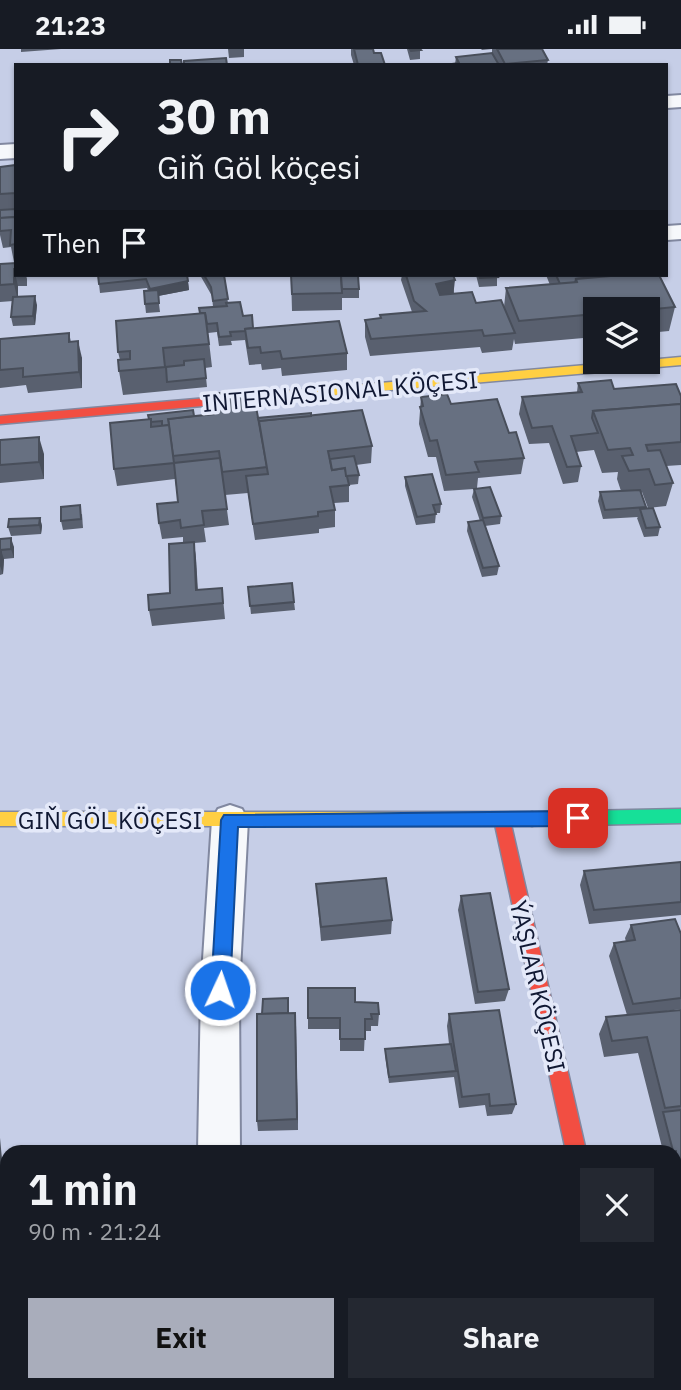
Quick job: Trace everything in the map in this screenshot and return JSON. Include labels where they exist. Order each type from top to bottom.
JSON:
[{"type":"street","name":"INTERNASIONAL KÖÇESI","points":[[0,420],[681,361]]},
{"type":"street","name":"GIŇ GÖL KÖÇESI","points":[[0,819],[502,820],[681,816]]},
{"type":"street","points":[[219,1145],[220,990],[230,820]]},
{"type":"street","name":"ÝAŞLAR KÖÇESI","points":[[502,820],[575,1145]]},
{"type":"building","points":[[354,49],[373,49],[374,53],[381,53],[384,63],[358,63]]},
{"type":"building","points":[[497,49],[542,49],[548,60],[516,63],[504,63]]},
{"type":"building","points":[[492,53],[498,63],[459,63],[456,57]]},
{"type":"building","points":[[226,58],[227,63],[184,63]]},
{"type":"building","points":[[170,60],[181,60],[182,63],[170,63]]},
{"type":"building","points":[[14,165],[14,193],[0,194],[0,167]]},
{"type":"building","points":[[14,209],[14,217],[0,218],[0,210]]},
{"type":"building","points":[[14,217],[14,244],[10,245],[11,230],[0,231],[0,218]]},
{"type":"building","points":[[14,263],[14,284],[0,285],[0,264]]},
{"type":"building","points":[[98,277],[187,277],[188,281],[150,289],[146,279],[99,284]]},
{"type":"building","points":[[205,277],[224,277],[228,299],[213,301],[211,287]]},
{"type":"building","points":[[291,277],[341,277],[342,293],[292,294]]},
{"type":"building","points":[[341,277],[358,277],[359,289],[342,289]]},
{"type":"building","points":[[407,277],[454,277],[455,280],[436,284],[440,295],[472,292],[476,303],[501,300],[515,333],[484,336],[482,330],[371,339],[365,320],[381,318],[380,315],[426,311],[414,301]]},
{"type":"building","points":[[557,277],[584,278],[576,279],[575,283],[560,284]]},
{"type":"building","points":[[599,277],[660,277],[675,307],[660,308],[660,297],[583,297],[583,315],[519,321],[506,288],[577,282],[576,279]]},
{"type":"building","points":[[158,290],[159,303],[145,304],[144,291]]},
{"type":"building","points":[[35,296],[33,316],[11,317],[13,297]]},
{"type":"building","points":[[240,302],[243,316],[252,315],[253,328],[230,332],[231,336],[219,337],[217,323],[207,324],[205,313],[200,313],[199,308]]},
{"type":"building","points":[[205,313],[209,344],[163,348],[165,367],[119,371],[118,360],[130,359],[130,351],[118,352],[116,321]]},
{"type":"building","points":[[339,321],[347,353],[282,359],[280,351],[261,353],[260,347],[248,348],[245,329]]},
{"type":"building","points":[[69,333],[69,342],[78,341],[79,372],[23,377],[23,368],[0,370],[0,339]]},
{"type":"building","points":[[204,359],[206,378],[167,382],[166,367],[184,365],[184,361]]},
{"type":"building","points":[[611,380],[614,389],[676,384],[681,404],[593,411],[592,418],[598,433],[571,436],[581,466],[567,467],[552,426],[532,428],[522,397],[582,392],[578,383]]},
{"type":"building","points":[[253,390],[267,467],[222,472],[219,451],[173,456],[168,419],[214,414],[210,394]]},
{"type":"building","points":[[447,394],[451,404],[497,399],[509,433],[516,432],[524,458],[475,462],[479,472],[446,475],[437,440],[430,441],[420,407],[423,406],[421,397]]},
{"type":"building","points":[[681,404],[681,442],[646,445],[648,451],[660,450],[673,483],[655,485],[649,469],[629,471],[622,456],[633,455],[630,448],[608,450],[593,411]]},
{"type":"building","points":[[193,410],[194,416],[168,419],[169,425],[162,426],[162,421],[151,422],[148,415]]},
{"type":"building","points":[[362,410],[372,446],[328,451],[332,470],[345,468],[349,485],[330,487],[335,510],[318,512],[318,516],[253,524],[246,476],[268,474],[259,421]]},
{"type":"building","points":[[311,413],[311,416],[259,421],[258,418]]},
{"type":"building","points":[[151,419],[151,427],[169,425],[174,463],[114,469],[110,423]]},
{"type":"building","points":[[39,437],[39,462],[0,465],[0,440]]},
{"type":"building","points":[[354,456],[359,475],[346,476],[345,468],[332,470],[330,459]]},
{"type":"building","points":[[220,458],[227,509],[202,511],[204,525],[181,528],[180,520],[159,523],[157,504],[178,502],[174,463]]},
{"type":"building","points":[[432,474],[441,504],[433,505],[436,514],[417,517],[405,477]]},
{"type":"building","points":[[490,487],[501,516],[483,518],[474,489]]},
{"type":"building","points":[[640,490],[646,507],[605,510],[600,492]]},
{"type":"building","points":[[80,505],[81,519],[61,521],[61,507]]},
{"type":"building","points":[[653,508],[660,527],[646,528],[640,509]]},
{"type":"building","points":[[40,518],[39,525],[8,527],[9,519]]},
{"type":"building","points":[[483,520],[499,566],[483,568],[468,522]]},
{"type":"building","points":[[11,538],[11,549],[1,550],[0,566],[0,539]]},
{"type":"building","points":[[194,542],[196,590],[222,588],[223,603],[149,610],[148,595],[170,593],[169,544]]},
{"type":"building","points":[[292,583],[294,602],[250,606],[248,587]]},
{"type":"building","points":[[681,862],[681,902],[594,910],[584,871]]},
{"type":"building","points":[[386,878],[392,920],[321,927],[316,884]]},
{"type":"building","points":[[490,893],[509,989],[478,992],[461,896]]},
{"type":"building","points":[[675,919],[681,934],[681,998],[633,1004],[614,943],[635,940],[631,925]]},
{"type":"building","points":[[308,988],[355,988],[355,1002],[378,1003],[379,1014],[371,1014],[372,1019],[365,1019],[365,1039],[340,1039],[340,1018],[308,1018]]},
{"type":"building","points":[[288,998],[288,1013],[262,1014],[263,999]]},
{"type":"building","points":[[499,1010],[516,1104],[490,1106],[489,1094],[462,1097],[449,1014]]},
{"type":"building","points":[[681,1010],[681,1106],[665,1108],[647,1037],[612,1041],[606,1017]]},
{"type":"building","points":[[295,1013],[297,1119],[257,1121],[257,1014]]},
{"type":"building","points":[[451,1044],[456,1071],[389,1077],[385,1049]]},
{"type":"building","points":[[681,1110],[681,1145],[671,1145],[663,1112]]},
{"type":"traffic: fast","points":[[532,819],[681,816]]},
{"type":"traffic: slow","points":[[276,396],[681,361]]},
{"type":"traffic: slow","points":[[0,819],[532,819]]},
{"type":"traffic: jam","points":[[0,420],[276,396]]},
{"type":"traffic: jam","points":[[502,820],[575,1145]]},
{"type":"route","points":[[220,990],[230,820],[578,818]]}]
